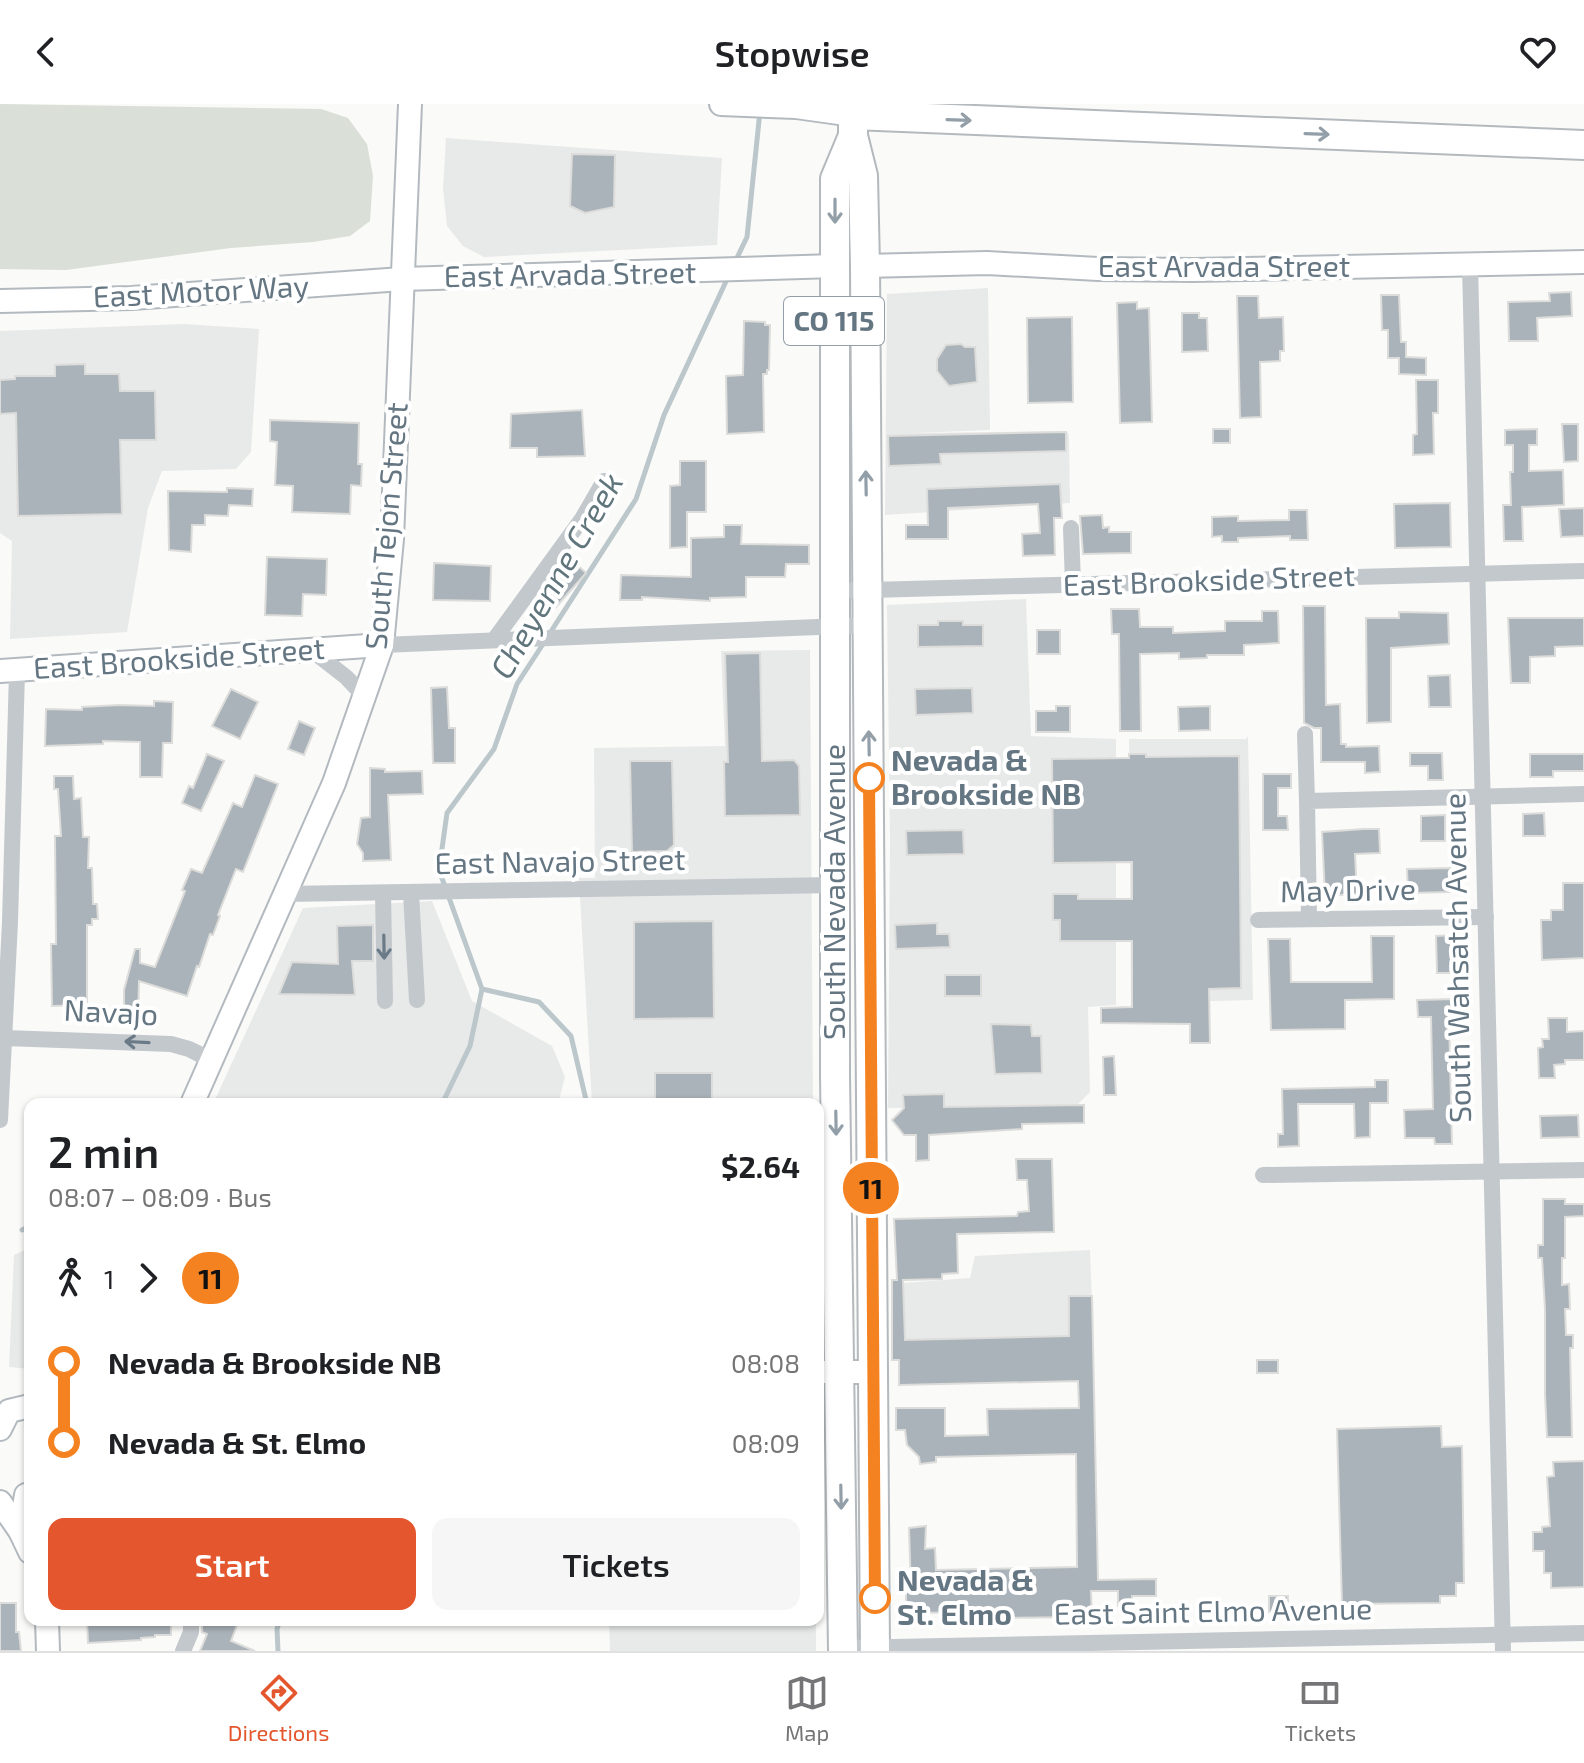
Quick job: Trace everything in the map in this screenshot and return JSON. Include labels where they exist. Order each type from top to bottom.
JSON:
[{"type":"highway","points":[[993,104],[1121,115],[1239,131]]},
{"type":"highway","points":[[853,118],[1584,145]]},
{"type":"highway","name":"South Nevada Avenue","points":[[853,118],[863,176],[865,266],[875,1649]]},
{"type":"highway","name":"South Nevada Avenue","points":[[843,1650],[828,1372],[835,885],[835,179],[853,118]]},
{"type":"highway","points":[[835,775],[852,796],[852,854],[857,864],[870,866]]},
{"type":"highway","points":[[835,885],[849,898],[855,910],[855,944],[871,973]]},
{"type":"street","name":"South Tejon Street","points":[[195,1098],[342,764],[382,645],[392,539],[410,104]]},
{"type":"street","points":[[721,104],[796,107],[853,118]]},
{"type":"street","name":"East Arvada Street","points":[[865,266],[987,263],[1193,270],[1584,262]]},
{"type":"street","name":"South Wahsatch Avenue","points":[[1470,265],[1502,1643]]},
{"type":"street","name":"East Arvada Street","points":[[402,279],[835,266]]},
{"type":"street","name":"East Motor Way","points":[[0,301],[132,298],[402,279]]},
{"type":"street","points":[[494,640],[582,519],[604,481]]},
{"type":"street","points":[[1071,528],[1073,584]]},
{"type":"street","name":"East Brookside Street","points":[[833,591],[1584,571]]},
{"type":"street","name":"East Brookside Street","points":[[9,672],[382,645],[867,625]]},
{"type":"street","points":[[310,649],[346,677],[365,697]]},
{"type":"street","points":[[0,1120],[5,1038],[9,672]]},
{"type":"street","points":[[1305,734],[1309,919]]},
{"type":"street","points":[[1307,801],[1584,794]]},
{"type":"street","name":"East Navajo Street","points":[[285,894],[835,885]]},
{"type":"street","points":[[383,893],[385,1001]]},
{"type":"street","points":[[411,893],[417,1000]]},
{"type":"street","name":"May Drive","points":[[1258,920],[1486,917]]},
{"type":"street","name":"Navajo","points":[[5,1038],[171,1044],[211,1060]]},
{"type":"street","points":[[1263,1175],[1584,1170]]},
{"type":"street","points":[[828,1372],[872,1372]]},
{"type":"street","points":[[2,1415],[24,1406]]},
{"type":"street","points":[[0,1502],[11,1503],[24,1495]]},
{"type":"street","points":[[0,1502],[24,1539]]},
{"type":"street","points":[[20,1531],[24,1512]]},
{"type":"street","points":[[47,1626],[48,1651]]},
{"type":"street","points":[[183,1651],[191,1626]]},
{"type":"street","name":"East Saint Elmo Avenue","points":[[843,1650],[1502,1643],[1584,1633]]},
{"type":"shaded area","points":[[0,104],[321,109],[348,118],[367,144],[373,176],[370,221],[350,236],[313,242],[231,248],[66,270],[0,269]]},
{"type":"shaded area","points":[[446,138],[722,158],[717,245],[484,257],[463,246],[447,226],[443,189]]},
{"type":"shaded area","points":[[988,288],[990,430],[915,433],[1067,431],[1070,503],[885,515],[887,294]]},
{"type":"shaded area","points":[[184,324],[259,329],[251,452],[236,469],[162,471],[148,508],[127,632],[10,639],[12,541],[0,533],[0,331]]},
{"type":"shaded area","points":[[1026,599],[1031,736],[1116,739],[1116,1005],[1088,1007],[1090,1092],[1077,1105],[888,1108],[890,839],[887,605]]},
{"type":"shaded area","points":[[810,650],[813,1098],[592,1098],[579,878],[595,878],[594,748],[725,746],[721,651]]},
{"type":"shaded area","points":[[1248,736],[1253,1000],[1131,1003],[1129,739],[1246,739]]},
{"type":"shaded area","points":[[432,901],[472,1001],[552,1046],[565,1077],[560,1098],[216,1098],[303,908]]},
{"type":"shaded area","points":[[1090,1250],[1094,1356],[892,1360],[891,1284],[970,1278],[975,1256]]},
{"type":"shaded area","points":[[24,1251],[24,1368],[9,1367],[14,1255]]},
{"type":"shaded area","points":[[609,1626],[816,1626],[816,1651],[610,1651]]},
{"type":"building","points":[[572,154],[615,155],[614,207],[585,213],[570,206]]},
{"type":"building","points":[[1571,292],[1572,316],[1537,318],[1538,341],[1509,341],[1508,302],[1550,301],[1549,293]]},
{"type":"building","points":[[1381,295],[1399,295],[1401,342],[1406,342],[1406,357],[1426,358],[1426,375],[1399,374],[1399,358],[1388,358],[1388,330],[1382,330]]},
{"type":"building","points":[[1237,296],[1258,296],[1259,318],[1283,317],[1284,351],[1280,351],[1280,361],[1260,362],[1261,417],[1240,418]]},
{"type":"building","points":[[1137,302],[1137,309],[1149,308],[1152,422],[1120,423],[1117,303]]},
{"type":"building","points":[[1182,313],[1199,313],[1199,318],[1207,318],[1208,351],[1182,352]]},
{"type":"building","points":[[1072,317],[1073,402],[1028,403],[1027,318]]},
{"type":"building","points":[[744,321],[770,325],[769,370],[763,374],[764,432],[727,434],[726,376],[743,375]]},
{"type":"building","points":[[946,345],[975,347],[977,382],[949,386],[937,371],[937,359]]},
{"type":"building","points":[[85,364],[85,374],[119,374],[120,391],[155,391],[156,440],[120,440],[122,514],[18,516],[16,413],[0,414],[0,380],[15,379],[15,376],[55,376],[55,365]]},
{"type":"building","points":[[1416,380],[1438,380],[1438,413],[1433,413],[1434,454],[1413,455],[1413,435],[1417,434]]},
{"type":"building","points":[[582,410],[585,456],[537,457],[537,448],[510,448],[511,414]]},
{"type":"building","points":[[270,420],[359,423],[361,486],[351,485],[350,514],[292,512],[293,486],[275,485],[277,442],[270,441]]},
{"type":"building","points":[[1562,424],[1578,424],[1578,461],[1564,462]]},
{"type":"building","points":[[1213,429],[1230,429],[1230,443],[1213,443]]},
{"type":"building","points":[[1537,429],[1537,445],[1529,445],[1529,471],[1563,470],[1564,505],[1522,507],[1523,541],[1504,541],[1503,505],[1511,505],[1510,472],[1513,472],[1513,445],[1505,445],[1505,430]]},
{"type":"building","points":[[1066,432],[1066,451],[940,454],[941,464],[889,466],[888,436]]},
{"type":"building","points":[[680,461],[706,461],[706,512],[687,512],[687,547],[670,548],[670,486],[680,485]]},
{"type":"building","points":[[1060,484],[1062,518],[1054,518],[1055,555],[1023,556],[1022,534],[1040,533],[1038,504],[948,508],[948,539],[906,539],[906,525],[928,525],[927,489]]},
{"type":"building","points":[[227,488],[253,489],[252,506],[229,505],[228,516],[205,515],[205,525],[192,525],[191,552],[169,550],[168,491],[227,492]]},
{"type":"building","points":[[1450,503],[1451,547],[1395,548],[1394,504]]},
{"type":"building","points":[[1584,508],[1584,536],[1561,537],[1559,509]]},
{"type":"building","points":[[1289,510],[1307,510],[1308,540],[1290,540],[1290,536],[1238,538],[1238,542],[1222,542],[1222,536],[1212,537],[1212,517],[1238,516],[1238,521],[1289,520]]},
{"type":"building","points":[[1102,515],[1103,528],[1109,527],[1109,532],[1131,532],[1131,553],[1083,554],[1080,516]]},
{"type":"building","points":[[724,525],[742,525],[741,544],[809,545],[809,564],[786,564],[785,577],[746,577],[746,597],[710,598],[710,601],[642,597],[642,600],[620,600],[621,575],[691,577],[691,538],[724,537]]},
{"type":"building","points":[[267,557],[327,559],[326,595],[303,594],[302,616],[265,615]]},
{"type":"building","points":[[573,561],[586,573],[556,607],[543,595]]},
{"type":"building","points":[[434,563],[491,566],[490,601],[433,600]]},
{"type":"building","points":[[1303,606],[1325,606],[1326,705],[1340,704],[1341,744],[1346,744],[1346,747],[1379,746],[1380,772],[1365,773],[1365,762],[1321,762],[1321,728],[1304,723]]},
{"type":"building","points":[[1111,609],[1139,609],[1140,627],[1173,627],[1173,633],[1225,631],[1225,621],[1262,621],[1262,611],[1278,611],[1279,643],[1244,645],[1244,655],[1207,655],[1207,658],[1179,659],[1179,653],[1140,654],[1141,731],[1120,731],[1119,634],[1112,634]]},
{"type":"building","points":[[1399,612],[1448,613],[1449,644],[1391,648],[1391,722],[1367,723],[1366,618],[1399,618]]},
{"type":"building","points":[[1508,618],[1584,618],[1584,646],[1555,647],[1555,656],[1530,657],[1530,683],[1511,683]]},
{"type":"building","points":[[938,621],[983,625],[983,646],[918,647],[918,625],[938,625]]},
{"type":"building","points":[[1037,630],[1060,630],[1060,654],[1037,654]]},
{"type":"building","points":[[760,653],[762,761],[794,760],[799,766],[800,815],[725,816],[724,762],[728,762],[725,654]]},
{"type":"building","points":[[1450,675],[1451,707],[1429,707],[1428,676]]},
{"type":"building","points":[[447,687],[449,728],[455,728],[455,763],[433,763],[431,688]]},
{"type":"building","points":[[972,688],[973,713],[916,715],[915,689]]},
{"type":"building","points":[[231,689],[258,702],[240,739],[212,726]]},
{"type":"building","points":[[154,701],[173,702],[172,743],[163,743],[162,777],[140,777],[140,742],[103,741],[103,744],[45,746],[46,709],[154,706]]},
{"type":"building","points":[[1056,706],[1070,706],[1070,732],[1036,732],[1036,711],[1056,711]]},
{"type":"building","points":[[1210,706],[1210,730],[1179,731],[1178,707]]},
{"type":"building","points":[[299,721],[315,728],[304,755],[288,749]]},
{"type":"building","points":[[1410,753],[1442,753],[1443,780],[1428,780],[1428,766],[1410,766]]},
{"type":"building","points":[[207,754],[224,761],[201,811],[182,803],[189,786],[193,788]]},
{"type":"building","points":[[1129,754],[1146,754],[1146,757],[1239,756],[1241,988],[1209,989],[1210,1043],[1190,1043],[1190,1024],[1101,1023],[1101,1008],[1132,1007],[1132,941],[1060,941],[1060,920],[1053,920],[1053,894],[1078,894],[1078,899],[1132,899],[1132,862],[1053,863],[1052,759],[1129,758]]},
{"type":"building","points":[[1530,754],[1584,754],[1584,771],[1553,771],[1553,777],[1530,777]]},
{"type":"building","points":[[630,761],[672,761],[674,845],[667,851],[632,852]]},
{"type":"building","points":[[370,768],[385,769],[385,772],[422,771],[423,794],[388,795],[391,860],[363,861],[363,853],[357,844],[361,818],[370,817]]},
{"type":"building","points":[[1263,774],[1291,774],[1291,788],[1278,788],[1278,816],[1287,816],[1288,830],[1263,830]]},
{"type":"building","points":[[255,775],[278,784],[243,872],[236,869],[187,996],[139,981],[138,1021],[124,1021],[124,990],[135,949],[140,949],[140,963],[155,967],[191,869],[202,873],[233,803],[242,807]]},
{"type":"building","points":[[54,776],[73,776],[74,799],[81,798],[83,837],[89,837],[88,868],[92,868],[93,904],[97,904],[98,919],[92,919],[92,925],[87,925],[87,1005],[52,1006],[51,944],[56,944],[55,836],[61,836],[58,789],[54,789]]},
{"type":"building","points":[[1544,813],[1545,836],[1523,836],[1523,814]]},
{"type":"building","points":[[1445,815],[1445,841],[1421,841],[1421,816]]},
{"type":"building","points":[[1379,829],[1380,853],[1355,854],[1357,894],[1325,896],[1322,832]]},
{"type":"building","points":[[963,830],[964,854],[907,855],[906,831]]},
{"type":"building","points":[[1450,868],[1450,892],[1408,893],[1407,869]]},
{"type":"building","points":[[1563,883],[1584,883],[1584,958],[1542,960],[1541,920],[1551,920],[1551,910],[1563,910]]},
{"type":"building","points":[[713,921],[714,1018],[634,1019],[634,922]]},
{"type":"building","points":[[937,923],[937,934],[949,934],[950,947],[896,949],[895,925]]},
{"type":"building","points":[[373,925],[373,961],[352,961],[355,995],[279,994],[292,962],[338,964],[337,926]]},
{"type":"building","points":[[1456,935],[1457,973],[1437,973],[1436,936]]},
{"type":"building","points":[[1371,936],[1394,936],[1394,999],[1345,1000],[1345,1029],[1271,1030],[1268,939],[1290,939],[1291,982],[1372,982]]},
{"type":"building","points":[[945,975],[981,975],[981,996],[945,996]]},
{"type":"building","points":[[1456,999],[1456,1016],[1449,1016],[1452,1144],[1435,1144],[1434,1138],[1405,1138],[1404,1110],[1433,1109],[1431,1017],[1418,1017],[1417,1000]]},
{"type":"building","points":[[1548,1018],[1567,1018],[1567,1032],[1584,1031],[1584,1060],[1565,1060],[1565,1064],[1554,1065],[1555,1078],[1539,1078],[1538,1048],[1543,1047],[1542,1039],[1549,1039]]},
{"type":"building","points":[[991,1024],[1031,1025],[1032,1036],[1041,1036],[1042,1073],[995,1074]]},
{"type":"building","points":[[1114,1056],[1116,1095],[1104,1095],[1103,1057]]},
{"type":"building","points":[[655,1073],[712,1073],[712,1098],[655,1098]]},
{"type":"building","points":[[1375,1080],[1388,1080],[1388,1103],[1370,1103],[1370,1137],[1355,1138],[1354,1104],[1298,1104],[1299,1146],[1278,1147],[1278,1134],[1283,1134],[1282,1089],[1375,1087]]},
{"type":"building","points":[[944,1094],[944,1107],[1084,1105],[1084,1123],[1022,1124],[1022,1129],[929,1135],[929,1160],[916,1161],[916,1135],[904,1135],[892,1120],[904,1108],[903,1095]]},
{"type":"building","points":[[1578,1115],[1579,1137],[1541,1138],[1540,1116]]},
{"type":"building","points":[[1016,1159],[1052,1159],[1054,1232],[957,1234],[958,1273],[942,1274],[942,1279],[903,1280],[905,1340],[1069,1336],[1069,1296],[1092,1296],[1098,1580],[1156,1579],[1156,1596],[1132,1596],[1132,1606],[1118,1606],[1118,1591],[1091,1591],[1092,1617],[994,1618],[995,1612],[906,1613],[906,1592],[911,1592],[909,1528],[926,1526],[925,1549],[935,1548],[936,1570],[1077,1567],[1076,1454],[936,1457],[936,1462],[920,1464],[919,1457],[907,1445],[905,1430],[896,1430],[896,1408],[945,1408],[945,1436],[988,1435],[987,1409],[1079,1408],[1078,1381],[899,1385],[899,1360],[892,1360],[892,1280],[897,1280],[894,1219],[1017,1216],[1018,1212],[1029,1211],[1027,1180],[1017,1180]]},
{"type":"building","points":[[1543,1199],[1565,1199],[1565,1204],[1584,1204],[1584,1216],[1565,1217],[1565,1258],[1562,1258],[1562,1285],[1569,1284],[1570,1309],[1565,1309],[1566,1335],[1573,1335],[1573,1348],[1570,1348],[1572,1437],[1547,1437],[1545,1309],[1542,1258],[1538,1258],[1538,1245],[1543,1245]]},
{"type":"building","points":[[1257,1360],[1278,1360],[1278,1373],[1257,1373]]},
{"type":"building","points":[[1441,1426],[1442,1447],[1462,1446],[1464,1583],[1456,1583],[1456,1596],[1440,1596],[1440,1603],[1342,1604],[1337,1429]]},
{"type":"building","points":[[1584,1461],[1584,1587],[1551,1588],[1551,1573],[1544,1573],[1544,1551],[1533,1551],[1533,1532],[1542,1532],[1542,1527],[1550,1526],[1547,1477],[1554,1476],[1553,1462]]},
{"type":"building","points":[[1269,1596],[1288,1596],[1288,1611],[1269,1612]]},
{"type":"building","points":[[0,1603],[16,1603],[16,1632],[19,1632],[21,1651],[0,1651]]},
{"type":"building","points":[[87,1626],[171,1626],[171,1635],[88,1643]]},
{"type":"building","points":[[202,1626],[237,1626],[231,1641],[255,1651],[200,1651],[207,1634],[202,1632]]},
{"type":"waterway","name":"Cheyenne Creek","points":[[735,262],[747,237],[760,111]]},
{"type":"waterway","name":"Cheyenne Creek","points":[[550,633],[636,499],[664,415],[729,275]]},
{"type":"waterway","name":"Cheyenne Creek","points":[[545,641],[517,684],[494,749],[447,813],[439,870],[482,989],[539,1002],[571,1036],[586,1098]]},
{"type":"waterway","points":[[445,1098],[470,1046],[482,989]]},
{"type":"waterway","name":"Cheyenne Creek","points":[[278,1626],[278,1651]]},
{"type":"bus line","name":"11","points":[[869,778],[875,1598]]},
{"type":"place","name":"Nevada & Brookside NB","points":[[869,778]]},
{"type":"place","name":"Nevada & St. Elmo","points":[[875,1598]]}]
